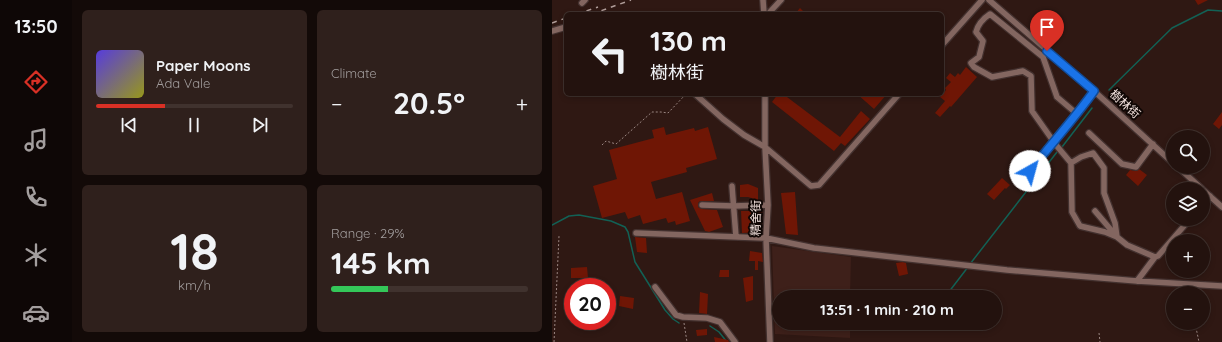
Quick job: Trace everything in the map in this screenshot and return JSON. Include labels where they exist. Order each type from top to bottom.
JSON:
[{"type":"street","points":[[763,0],[764,12]]},
{"type":"street","points":[[770,12],[781,0]]},
{"type":"street","points":[[944,43],[982,0]]},
{"type":"street","name":"樹林街","points":[[989,0],[1094,91],[1166,156]]},
{"type":"street","points":[[1077,114],[1057,97],[1043,57],[990,14],[987,16],[978,26],[976,32],[983,41],[979,57],[971,63],[974,67],[992,77],[1023,71],[1031,76],[1032,111],[1053,141],[1071,163],[1072,212],[1080,226],[1105,232],[1117,237]]},
{"type":"street","points":[[552,31],[564,28]]},
{"type":"street","points":[[1020,183],[1094,91]]},
{"type":"street","points":[[697,96],[723,119],[744,135],[765,147],[811,186],[819,185],[897,96]]},
{"type":"street","name":"精舍街","points":[[765,96],[765,147],[768,205],[766,238],[770,342]]},
{"type":"street","points":[[1089,133],[1122,164],[1136,167],[1153,144]]},
{"type":"street","points":[[1071,163],[1081,157],[1093,153],[1104,168],[1104,193],[1115,223],[1117,237]]},
{"type":"street","points":[[1186,174],[1195,182]]},
{"type":"street","points":[[732,186],[736,237]]},
{"type":"street","points":[[1210,196],[1222,207]]},
{"type":"street","points":[[702,205],[768,205]]},
{"type":"street","points":[[1095,212],[1117,237],[1127,245],[1156,257]]},
{"type":"street","points":[[1137,281],[1184,226]]},
{"type":"street","points":[[636,233],[766,238],[814,248],[1020,271],[1137,281],[1222,286]]},
{"type":"street","points":[[655,287],[676,315],[683,317],[707,318],[720,322],[735,342]]},
{"type":"path","points":[[602,146],[606,141],[616,144],[652,112],[668,113],[684,96]]},
{"type":"path","points":[[554,342],[559,236]]},
{"type":"path","points":[[683,317],[688,342]]},
{"type":"path","points":[[1196,330],[1199,342]]},
{"type":"path","points":[[1099,333],[1100,342]]},
{"type":"shaded area","points":[[772,246],[851,257],[850,290],[774,290]]},
{"type":"shaded area","points":[[775,330],[850,330],[850,338],[775,334]]},
{"type":"building","points":[[1195,0],[1208,0],[1198,5]]},
{"type":"building","points":[[800,8],[804,12],[797,12]]},
{"type":"building","points":[[966,67],[977,77],[951,107],[950,106],[940,117],[935,113],[945,101],[940,97],[944,96],[946,90],[945,88],[951,82],[946,78],[950,73],[955,77],[958,73],[960,75]]},
{"type":"building","points":[[776,96],[786,96],[840,137],[861,111],[870,119],[845,146],[841,143],[834,151],[772,102]]},
{"type":"building","points":[[859,96],[885,96],[874,109]]},
{"type":"building","points":[[1222,112],[1222,125],[1219,129],[1213,124]]},
{"type":"building","points":[[664,127],[666,135],[694,128],[695,131],[708,127],[717,159],[686,168],[687,172],[651,182],[656,199],[682,192],[690,221],[676,225],[675,221],[668,223],[666,218],[643,224],[640,215],[628,219],[625,212],[602,218],[593,186],[617,179],[609,150],[654,138],[652,130]]},
{"type":"building","points":[[1024,166],[1027,168],[1019,179],[1015,176]]},
{"type":"building","points":[[1139,169],[1147,175],[1138,186],[1126,175],[1130,170],[1136,171]]},
{"type":"building","points":[[1002,178],[1010,185],[1006,189],[1005,188],[994,200],[987,194]]},
{"type":"building","points":[[748,184],[758,188],[758,200],[748,197],[740,197],[740,185]]},
{"type":"building","points":[[795,192],[798,235],[786,234],[781,193]]},
{"type":"building","points":[[712,193],[714,201],[700,201],[698,203],[698,207],[702,209],[717,210],[723,227],[709,232],[705,231],[690,200]]},
{"type":"building","points":[[741,211],[762,211],[760,232],[742,233]]},
{"type":"building","points":[[635,237],[646,238],[647,253],[637,252]]},
{"type":"building","points":[[750,251],[762,253],[763,262],[758,261],[758,270],[755,270],[755,261],[749,261]]},
{"type":"building","points":[[896,263],[906,263],[908,274],[899,276]]},
{"type":"building","points":[[587,267],[588,278],[571,278],[571,268]]},
{"type":"building","points":[[720,270],[729,270],[729,277],[719,277]]},
{"type":"building","points":[[753,276],[753,300],[746,302],[743,278]]},
{"type":"building","points":[[700,292],[708,294],[707,314],[699,313]]},
{"type":"building","points":[[620,296],[634,298],[633,309],[619,306]]},
{"type":"building","points":[[707,329],[707,335],[697,336],[696,330]]},
{"type":"building","points":[[714,337],[728,340],[729,342],[715,342]]},
{"type":"waterway","points":[[1109,90],[1172,28],[1208,10],[1222,11]]},
{"type":"waterway","points":[[1062,147],[1092,108]]},
{"type":"waterway","points":[[970,264],[1057,152]]},
{"type":"waterway","points":[[552,225],[569,216],[579,215],[611,221],[625,227],[628,232],[635,262],[665,310],[679,323]]},
{"type":"waterway","points":[[950,290],[968,267]]},
{"type":"waterway","points":[[710,326],[719,332],[727,342]]},
{"type":"railway","points":[[598,12],[631,0]]},
{"type":"railway","points":[[583,12],[598,7]]},
{"type":"railway","points":[[552,23],[564,19]]},
{"type":"route","points":[[1030,171],[1094,91],[1047,51]]}]
